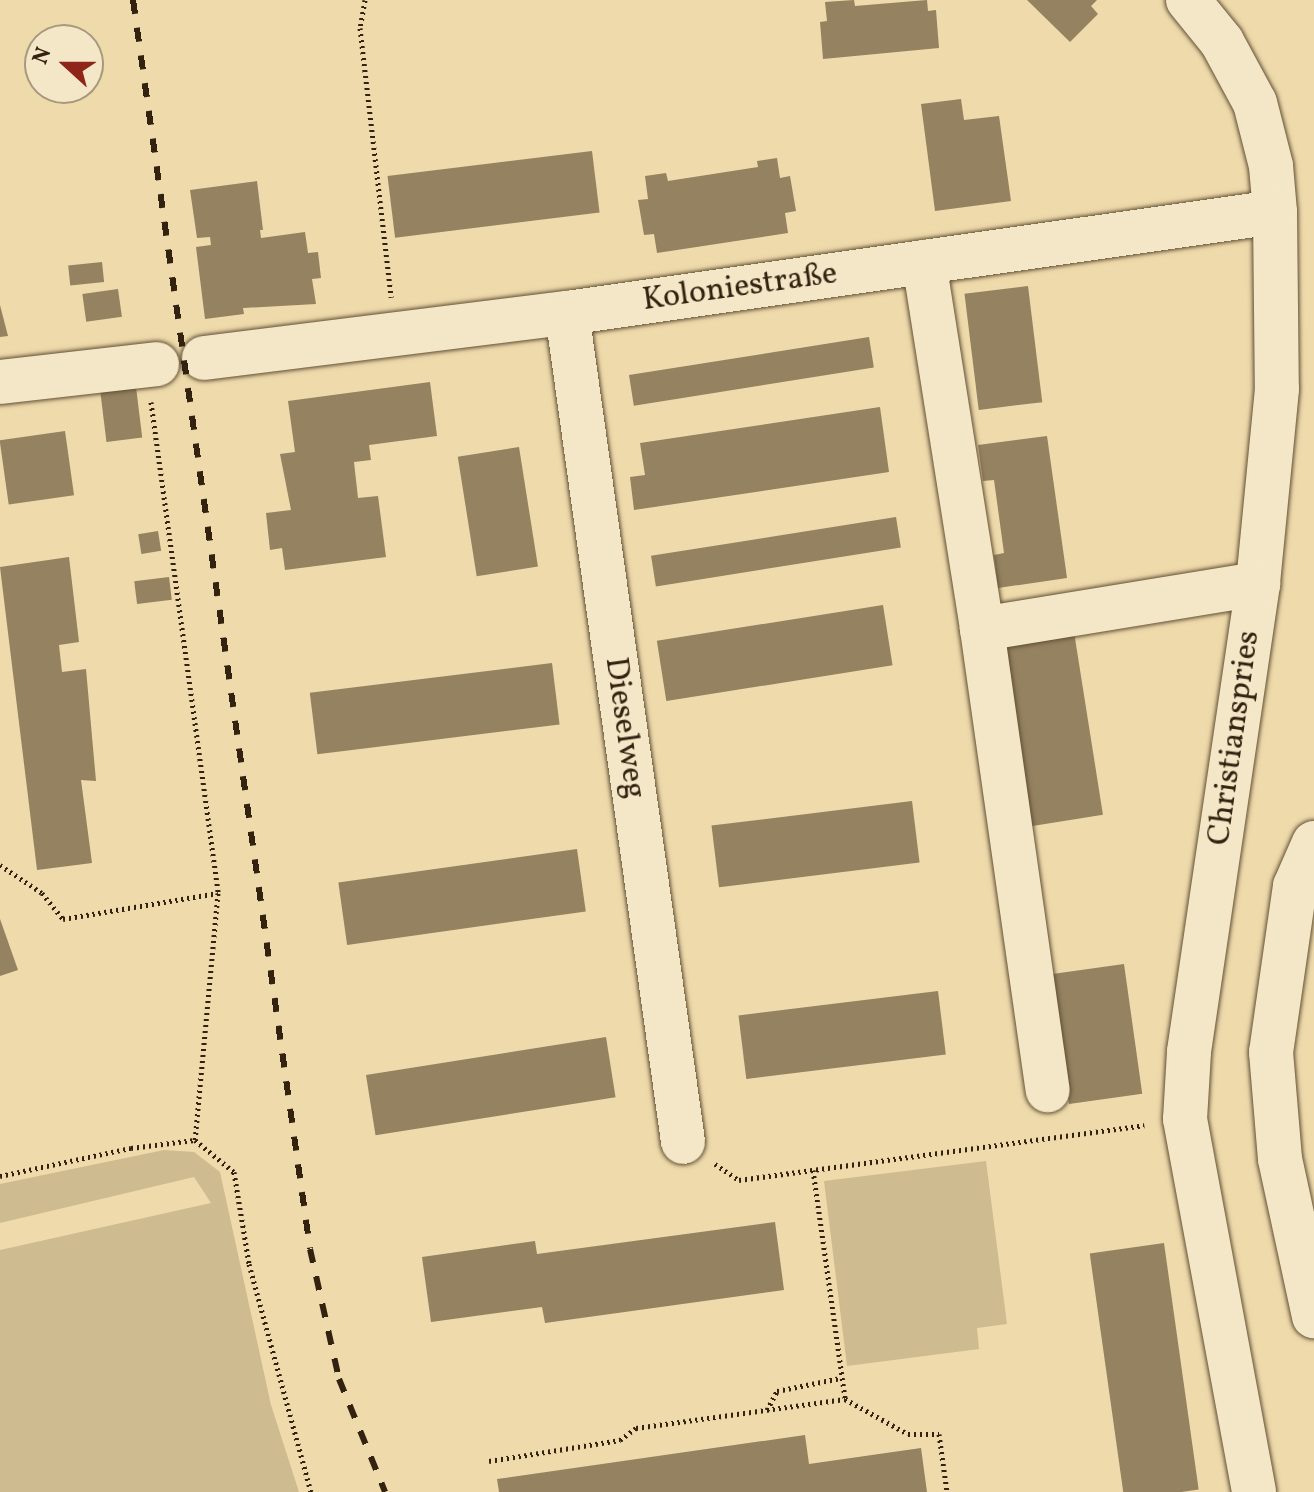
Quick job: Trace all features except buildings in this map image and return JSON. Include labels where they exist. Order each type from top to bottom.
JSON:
[{"type":"street","name":"Christianspries","points":[[1188,0],[1222,42],[1255,103],[1271,166],[1275,212],[1277,389],[1258,584],[1189,1052],[1185,1119],[1254,1492]]},
{"type":"street","name":"Koloniestraße","points":[[204,358],[567,313],[1275,212]]},
{"type":"street","points":[[924,262],[982,629],[1048,1090]]},
{"type":"street","name":"Dieselweg","points":[[567,313],[683,1142]]},
{"type":"street","points":[[0,382],[151,365]]},
{"type":"street","points":[[982,629],[1258,584]]},
{"type":"street","points":[[1314,843],[1295,886],[1271,1052],[1280,1159],[1314,1316]]},
{"type":"path","points":[[365,0],[360,28],[395,332]]},
{"type":"path","points":[[151,365],[218,893],[195,1140]]},
{"type":"path","points":[[0,865],[42,893],[63,919],[218,893]]},
{"type":"path","points":[[683,1142],[739,1180],[1185,1119]]},
{"type":"path","points":[[0,1176],[131,1148],[195,1140],[234,1172],[249,1264],[311,1492]]},
{"type":"path","points":[[813,1170],[845,1399]]},
{"type":"path","points":[[767,1410],[777,1391],[841,1378]]},
{"type":"path","points":[[489,1461],[620,1440],[636,1428],[845,1399],[908,1434],[939,1434],[947,1492]]},
{"type":"shaded area","points":[[164,1150],[194,1152],[220,1172],[271,1405],[299,1492],[0,1492],[0,1250],[211,1203],[194,1177],[0,1223],[0,1184]]},
{"type":"shaded area","points":[[986,1161],[1007,1324],[977,1328],[979,1349],[847,1366],[824,1181]]},
{"type":"railway","points":[[133,0],[310,1249],[339,1379],[385,1492]]}]
